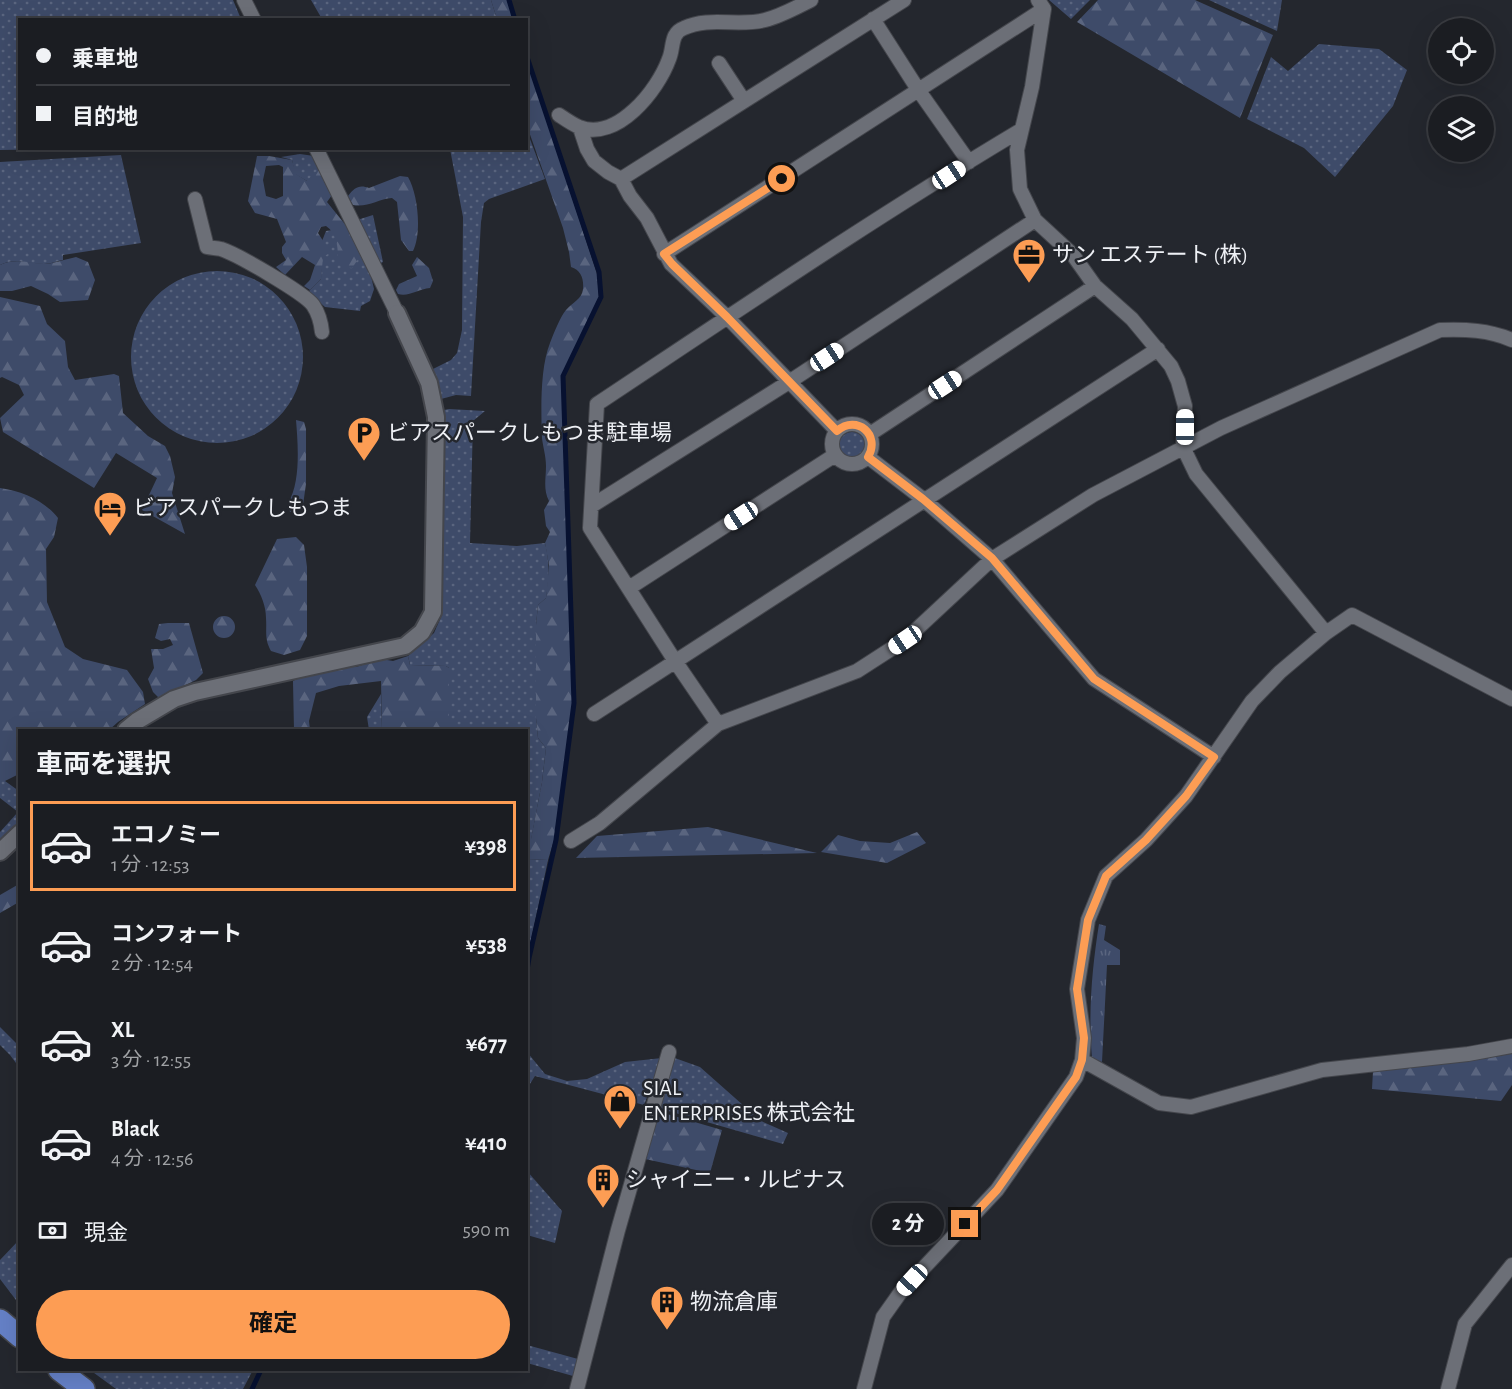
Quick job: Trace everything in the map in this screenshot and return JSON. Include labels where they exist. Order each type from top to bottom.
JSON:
[{"type":"main road","points":[[0,1320],[18,1335]]},
{"type":"main road","points":[[60,1371],[84,1389]]},
{"type":"street","points":[[244,0],[253,18]]},
{"type":"street","points":[[559,115],[580,128],[615,125],[630,115],[652,91],[670,58],[672,41],[680,29],[695,23],[765,21],[811,0]]},
{"type":"street","points":[[621,179],[904,0]]},
{"type":"street","points":[[664,254],[919,91],[1041,4]]},
{"type":"street","points":[[1041,4],[1032,87],[1017,150],[1020,189],[1035,220],[1073,255],[1095,286],[1132,319],[1171,366],[1185,406],[1183,447],[1196,474],[1326,633]]},
{"type":"street","points":[[873,20],[969,162]]},
{"type":"street","points":[[718,63],[744,100]]},
{"type":"street","points":[[580,128],[594,161],[621,179],[630,196],[647,218],[664,254],[672,264],[727,317],[837,431]]},
{"type":"street","points":[[718,724],[590,528],[597,404],[727,317],[1021,130]]},
{"type":"street","points":[[127,729],[174,699],[253,679],[405,646],[422,632],[433,612],[436,417],[429,383],[317,150]]},
{"type":"street","points":[[195,199],[207,247],[220,249],[237,256],[313,304],[320,318],[322,332]]},
{"type":"street","points":[[593,504],[789,382],[1035,220]]},
{"type":"street","points":[[870,434],[1095,286]]},
{"type":"street","points":[[571,841],[600,823],[718,724],[857,671],[905,640],[992,558],[1093,495],[1183,447],[1411,341],[1440,330],[1467,329],[1500,335],[1512,340]]},
{"type":"street","points":[[594,714],[1158,349]]},
{"type":"street","points":[[854,424],[866,429],[870,434],[872,446],[868,457],[863,462],[851,465],[844,463],[835,455],[832,443],[837,431],[854,424]]},
{"type":"street","points":[[629,588],[835,455]]},
{"type":"street","points":[[868,457],[923,499],[992,558],[1094,679],[1214,757]]},
{"type":"street","points":[[864,1389],[883,1317],[900,1293],[997,1190],[1076,1077],[1082,1060],[1084,1038],[1077,989],[1088,920],[1106,876],[1146,840],[1186,796],[1252,701],[1280,672],[1326,633],[1352,615],[1512,699]]},
{"type":"street","points":[[0,852],[18,835]]},
{"type":"street","points":[[1082,1060],[1159,1103],[1191,1107],[1322,1070],[1468,1054],[1512,1046]]},
{"type":"street","points":[[577,1389],[618,1230],[669,1052]]},
{"type":"street","points":[[1448,1389],[1465,1324],[1512,1265]]},
{"type":"green space","points":[[0,0],[233,0],[241,18],[18,18],[18,150],[0,150]]},
{"type":"green space","points":[[311,0],[491,0],[497,18],[321,18]]},
{"type":"green space","points":[[491,0],[507,0],[513,18],[497,18]]},
{"type":"green space","points":[[1049,0],[1090,0],[1071,19]]},
{"type":"green space","points":[[1098,0],[1195,0],[1273,35],[1240,118],[1077,22]]},
{"type":"green space","points":[[1209,0],[1282,0],[1277,31]]},
{"type":"green space","points":[[1319,44],[1379,49],[1407,70],[1393,106],[1335,177],[1304,148],[1247,119],[1271,57],[1288,71]]},
{"type":"green space","points":[[528,63],[597,274],[599,297],[562,376],[573,703],[554,840],[548,860],[528,859],[528,838],[531,839],[546,748],[538,738],[536,718],[536,625],[538,605],[546,598],[549,565],[545,543],[550,532],[546,526],[544,510],[549,501],[545,488],[542,389],[544,364],[550,343],[566,310],[581,295],[583,285],[579,273],[571,267],[563,228],[528,129]]},
{"type":"green space","points":[[528,134],[545,179],[489,199],[484,203],[471,396],[456,395],[441,399],[433,369],[451,360],[457,353],[462,330],[463,217],[450,150],[528,150]]},
{"type":"green space","points":[[300,154],[314,156],[323,180],[307,181],[295,174],[292,160],[281,157]]},
{"type":"green space","points":[[121,155],[141,243],[63,255],[63,260],[49,264],[16,261],[0,265],[0,162]]},
{"type":"green space","points":[[257,156],[292,160],[296,174],[307,181],[315,172],[321,170],[332,195],[327,202],[348,228],[361,255],[352,268],[344,267],[338,262],[333,233],[326,226],[321,227],[318,233],[329,250],[328,254],[323,257],[321,279],[310,290],[304,286],[310,280],[315,265],[302,257],[285,275],[276,267],[286,260],[282,247],[286,242],[277,219],[255,213],[248,201]],"holes":[[[266,166],[283,167],[283,196],[276,199],[266,196],[263,180]]]},
{"type":"green space","points":[[400,176],[408,177],[416,203],[418,224],[413,251],[409,251],[401,240],[397,202],[392,198],[353,205],[348,196],[362,186],[369,188]]},
{"type":"green space","points":[[373,215],[383,262],[377,265],[357,220]]},
{"type":"green space","points":[[332,230],[353,242],[370,272],[374,289],[370,301],[361,306],[360,311],[325,307],[308,292],[321,279],[322,241],[326,231]]},
{"type":"green space","points":[[76,257],[88,262],[95,280],[88,300],[60,302],[31,286],[12,291],[0,291],[0,265],[16,261],[47,264]]},
{"type":"green space","points":[[417,257],[429,268],[433,281],[430,288],[398,294],[396,290],[399,284],[417,276],[412,265]]},
{"type":"green space","points":[[217,271],[234,272],[250,277],[265,285],[278,296],[289,309],[297,324],[302,340],[302,374],[297,390],[289,405],[278,418],[265,429],[250,437],[234,442],[217,443],[200,442],[184,437],[169,429],[156,418],[145,405],[137,390],[132,374],[131,357],[132,340],[137,324],[145,309],[156,296],[169,285],[184,277],[200,272]]},
{"type":"green space","points":[[0,297],[40,306],[47,324],[65,341],[68,367],[75,380],[114,374],[119,376],[123,413],[148,436],[165,446],[170,456],[175,477],[172,493],[185,534],[142,510],[157,478],[116,453],[94,488],[3,432],[0,418],[24,395],[19,385],[0,378]]},
{"type":"green space","points":[[444,410],[485,411],[473,421],[470,543],[517,546],[545,543],[547,550],[546,598],[538,605],[536,625],[536,718],[538,738],[546,748],[531,840],[528,839],[528,729],[449,729],[449,668],[410,665],[408,656],[434,633],[441,617]]},
{"type":"green space","points":[[296,420],[304,422],[306,429],[306,484],[303,505],[290,512],[288,503],[295,485],[298,463]]},
{"type":"green space","points":[[852,432],[861,436],[865,445],[861,454],[852,458],[843,454],[839,445],[843,436]]},
{"type":"green space","points":[[0,488],[32,498],[47,507],[58,518],[54,537],[46,549],[47,602],[65,647],[83,659],[127,670],[143,692],[145,704],[110,729],[18,729],[18,774],[0,781]]},
{"type":"green space","points":[[296,537],[304,545],[307,567],[307,636],[300,650],[284,655],[271,651],[269,647],[265,609],[255,585],[277,539]]},
{"type":"green space","points":[[224,616],[234,623],[235,627],[228,637],[224,638],[214,631],[213,627],[220,617]]},
{"type":"green space","points":[[189,623],[203,673],[196,680],[159,698],[153,692],[148,679],[154,668],[151,649],[163,649],[173,645],[170,639],[161,641],[155,638],[159,624]]},
{"type":"green space","points":[[408,656],[410,665],[449,668],[449,729],[382,729],[381,681],[339,686],[316,693],[309,721],[310,729],[294,729],[293,681],[307,674],[348,665],[356,667],[381,659],[393,661]]},
{"type":"green space","points":[[381,694],[382,729],[369,729],[367,717]]},
{"type":"green space","points":[[0,781],[5,781],[18,790],[18,812],[0,798]]},
{"type":"green space","points":[[18,812],[18,823],[0,841],[0,832]]},
{"type":"green space","points":[[708,827],[817,853],[576,858],[597,836]]},
{"type":"green space","points":[[917,832],[926,843],[887,863],[821,852],[838,835],[860,841],[890,843]]},
{"type":"green space","points":[[528,859],[548,860],[528,954]]},
{"type":"green space","points":[[18,885],[18,903],[0,913],[0,895]]},
{"type":"green space","points":[[1099,924],[1106,926],[1104,940],[1120,950],[1120,965],[1107,965],[1102,1062],[1092,1058],[1090,1025]]},
{"type":"green space","points":[[0,1027],[18,1045],[18,1066],[10,1055],[0,1045]]},
{"type":"green space","points":[[1512,1052],[1512,1085],[1501,1101],[1372,1089],[1373,1071]]},
{"type":"green space","points":[[528,1053],[545,1074],[567,1081],[587,1079],[625,1062],[662,1058],[644,1105],[535,1076],[528,1087]]},
{"type":"green space","points":[[672,1057],[700,1067],[761,1121],[788,1133],[783,1144],[658,1108]]},
{"type":"green space","points":[[657,1111],[722,1130],[710,1173],[645,1159]]},
{"type":"green space","points":[[528,1172],[562,1211],[555,1243],[528,1235]]},
{"type":"green space","points":[[18,1241],[18,1303],[0,1279],[0,1260]]},
{"type":"green space","points":[[528,1345],[578,1359],[573,1376],[528,1363]]},
{"type":"green space","points":[[91,1371],[252,1371],[243,1389],[116,1389]]},
{"type":"waterway","points":[[509,0],[514,18]]},
{"type":"waterway","points":[[528,60],[599,272],[601,297],[563,376],[574,703],[556,840],[528,964]]},
{"type":"waterway","points":[[252,1389],[261,1371]]},
{"type":"place","name":"サン エステート (株)","points":[[1029,284]]},
{"type":"place","name":"ビアスパークしもつま駐車場","points":[[364,462]]},
{"type":"place","name":"ビアスパークしもつま","points":[[110,537]]},
{"type":"place","name":"SIAL ENTERPRISES 株式会社","points":[[620,1130]]},
{"type":"place","name":"シャイニー・ルピナス","points":[[603,1209]]},
{"type":"place","name":"物流倉庫","points":[[667,1331]]},
{"type":"route","points":[[782,179],[664,254],[837,431],[848,424],[866,429],[872,440],[868,457],[923,499],[992,558],[1094,679],[1214,757],[1186,796],[1146,840],[1106,876],[1088,920],[1077,989],[1084,1038],[1082,1060],[1076,1077],[997,1190],[965,1224]]}]
